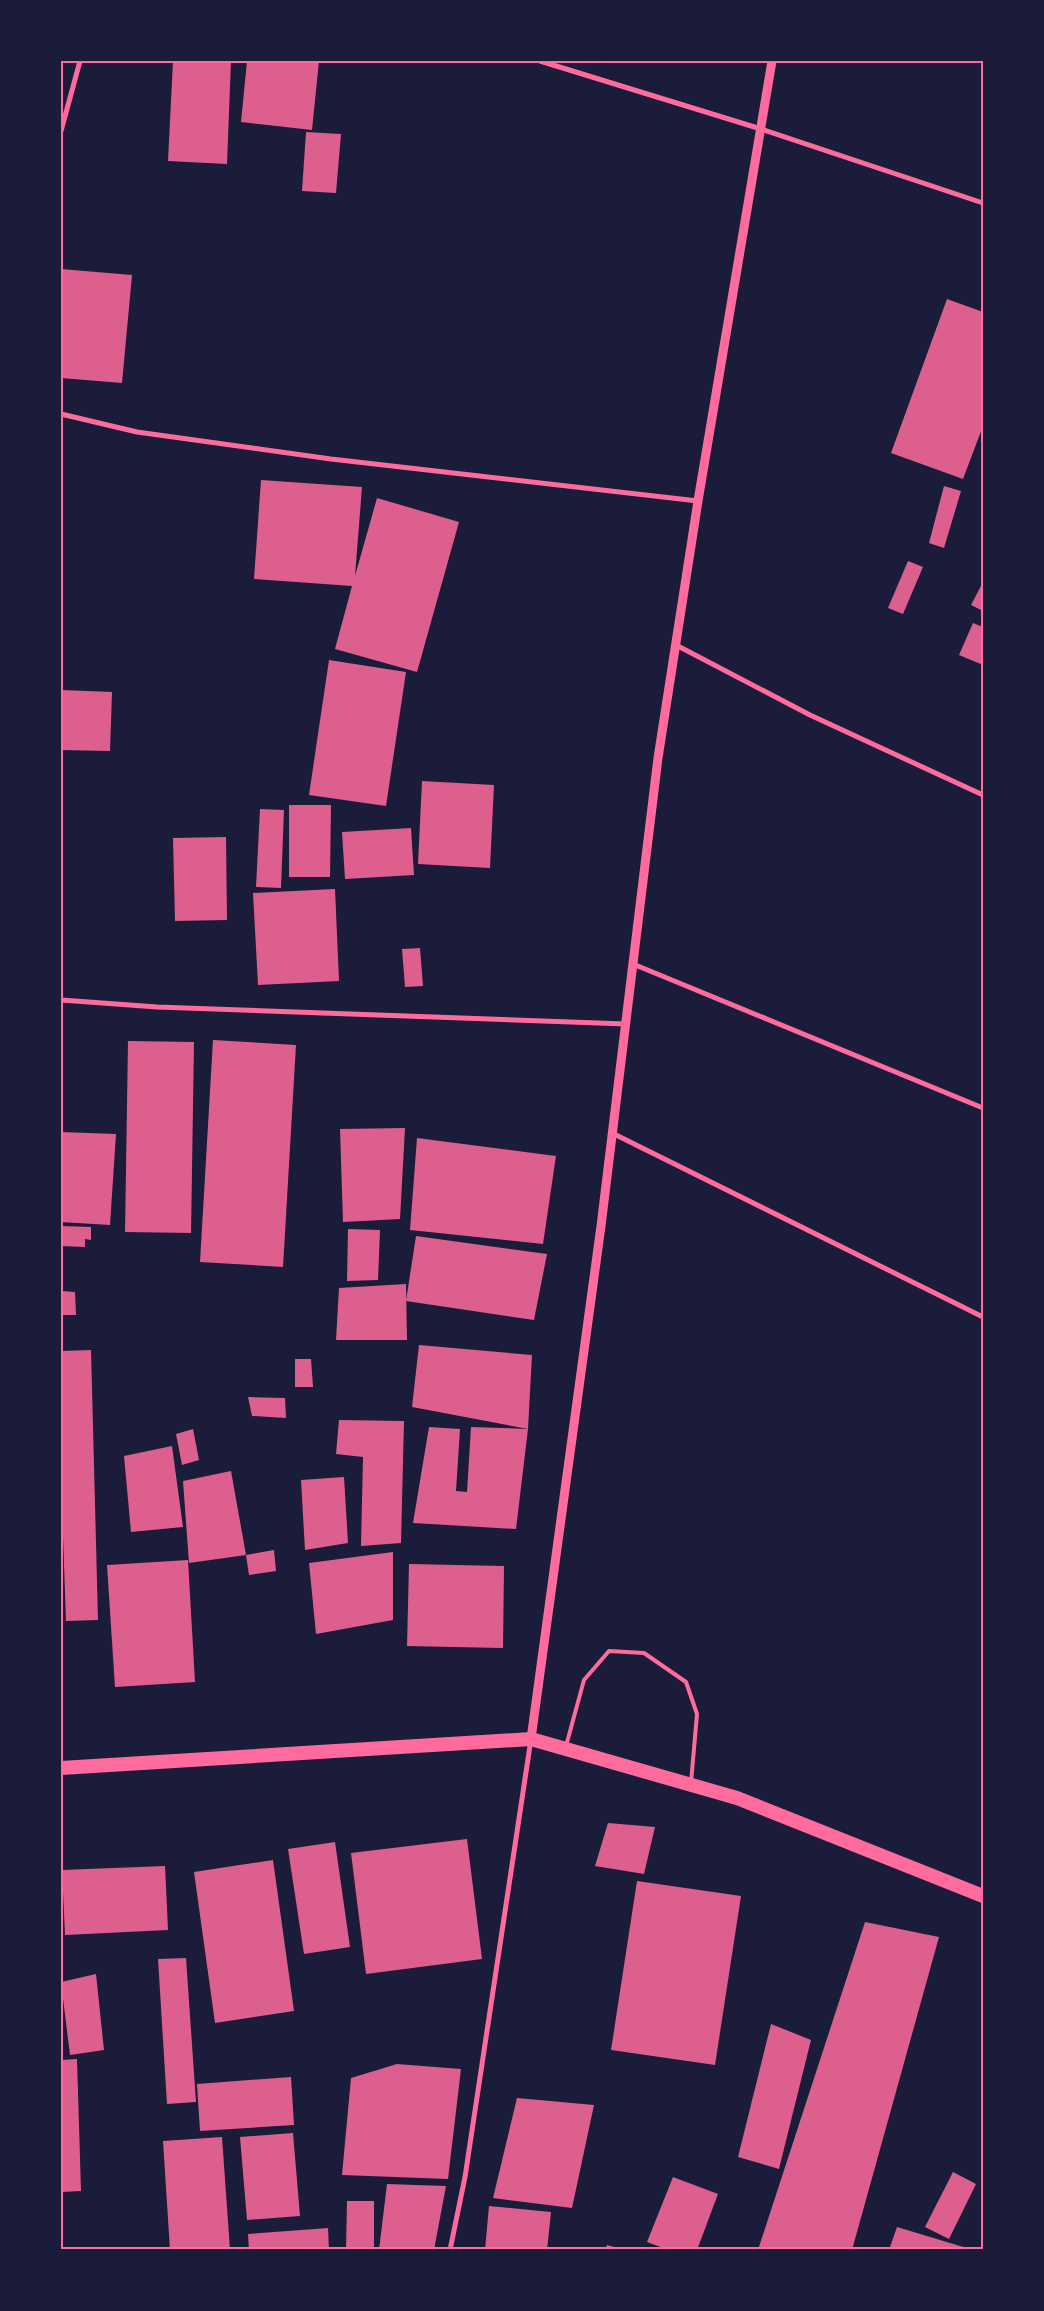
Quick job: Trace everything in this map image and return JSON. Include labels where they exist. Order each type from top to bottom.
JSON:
[{"type":"highway","points":[[61,1768],[531,1739],[737,1798],[983,1896]]},
{"type":"street","points":[[61,131],[80,61]]},
{"type":"street","points":[[540,61],[761,129],[983,203]]},
{"type":"street","points":[[450,2250],[465,2177],[531,1739],[612,1133],[658,758],[698,501],[772,61]]},
{"type":"street","points":[[61,414],[137,432],[331,459],[698,501]]},
{"type":"street","points":[[676,645],[810,714],[983,795]]},
{"type":"street","points":[[633,964],[983,1108]]},
{"type":"street","points":[[61,1000],[157,1008],[626,1024]]},
{"type":"street","points":[[612,1133],[983,1317]]},
{"type":"lane","points":[[566,1749],[584,1680],[609,1651],[644,1653],[686,1682],[697,1714],[691,1785]]},
{"type":"building","points":[[173,61],[231,61],[227,164],[168,161]]},
{"type":"building","points":[[247,61],[319,61],[312,130],[241,122]]},
{"type":"building","points":[[306,132],[341,134],[336,193],[302,191]]},
{"type":"building","points":[[61,269],[132,275],[122,383],[61,378]]},
{"type":"building","points":[[947,299],[983,312],[983,426],[963,479],[891,453]]},
{"type":"building","points":[[261,480],[362,487],[355,576],[377,498],[459,522],[417,672],[335,649],[352,586],[254,579]]},
{"type":"building","points":[[944,486],[961,491],[944,548],[929,543]]},
{"type":"building","points":[[908,561],[923,567],[903,614],[888,608]]},
{"type":"building","points":[[983,582],[983,611],[971,605]]},
{"type":"building","points":[[973,623],[983,627],[983,665],[959,655]]},
{"type":"building","points":[[329,660],[406,672],[386,806],[309,795]]},
{"type":"building","points":[[61,690],[112,692],[110,751],[61,750]]},
{"type":"building","points":[[422,781],[494,785],[490,868],[418,864]]},
{"type":"building","points":[[289,805],[331,805],[330,877],[289,877]]},
{"type":"building","points":[[260,809],[284,810],[281,888],[256,887]]},
{"type":"building","points":[[411,828],[414,875],[345,879],[342,832]]},
{"type":"building","points":[[226,837],[227,920],[175,921],[173,838]]},
{"type":"building","points":[[335,889],[339,981],[258,985],[253,893]]},
{"type":"building","points":[[420,948],[423,986],[405,987],[402,949]]},
{"type":"building","points":[[213,1040],[296,1045],[283,1267],[200,1262]]},
{"type":"building","points":[[128,1041],[194,1042],[191,1233],[125,1232]]},
{"type":"building","points":[[405,1128],[400,1219],[343,1222],[340,1129]]},
{"type":"building","points":[[61,1132],[116,1134],[110,1225],[61,1222]]},
{"type":"building","points":[[417,1138],[556,1156],[543,1244],[410,1230]]},
{"type":"building","points":[[61,1226],[91,1227],[91,1240],[85,1239],[85,1247],[61,1246]]},
{"type":"building","points":[[348,1229],[380,1230],[378,1280],[347,1281]]},
{"type":"building","points":[[416,1236],[547,1254],[534,1320],[406,1301]]},
{"type":"building","points":[[406,1284],[407,1340],[336,1340],[339,1288]]},
{"type":"building","points":[[61,1291],[75,1292],[76,1315],[61,1315]]},
{"type":"building","points":[[419,1345],[532,1355],[528,1429],[412,1407]]},
{"type":"building","points":[[91,1350],[98,1620],[66,1621],[61,1479],[61,1351]]},
{"type":"building","points":[[295,1359],[311,1359],[313,1387],[295,1387]]},
{"type":"building","points":[[248,1397],[285,1398],[286,1418],[252,1416]]},
{"type":"building","points":[[339,1420],[404,1421],[401,1543],[361,1546],[363,1457],[336,1454]]},
{"type":"building","points":[[429,1427],[460,1429],[456,1491],[467,1492],[471,1427],[528,1429],[516,1529],[413,1523]]},
{"type":"building","points":[[193,1429],[199,1460],[182,1465],[176,1434]]},
{"type":"building","points":[[172,1446],[183,1527],[131,1532],[124,1456]]},
{"type":"building","points":[[231,1471],[246,1555],[189,1563],[183,1481]]},
{"type":"building","points":[[344,1477],[348,1543],[305,1550],[301,1480]]},
{"type":"building","points":[[274,1550],[276,1571],[249,1575],[246,1555]]},
{"type":"building","points":[[393,1552],[393,1620],[316,1634],[309,1563]]},
{"type":"building","points":[[188,1560],[195,1682],[115,1687],[107,1565]]},
{"type":"building","points":[[409,1564],[504,1566],[503,1648],[407,1646]]},
{"type":"building","points":[[608,1823],[655,1827],[644,1874],[595,1866]]},
{"type":"building","points":[[467,1839],[482,1959],[366,1974],[351,1853]]},
{"type":"building","points":[[335,1842],[350,1947],[304,1954],[288,1849]]},
{"type":"building","points":[[273,1860],[294,2011],[215,2023],[194,1872]]},
{"type":"building","points":[[165,1866],[168,1930],[65,1935],[62,1870]]},
{"type":"building","points":[[637,1881],[741,1896],[715,2065],[611,2050]]},
{"type":"building","points":[[865,1922],[939,1937],[852,2250],[758,2250]]},
{"type":"building","points":[[186,1958],[196,2102],[167,2104],[158,1959]]},
{"type":"building","points":[[96,1974],[104,2050],[70,2055],[61,1982]]},
{"type":"building","points":[[771,2024],[811,2040],[779,2169],[738,2157]]},
{"type":"building","points":[[77,2059],[81,2191],[61,2192],[61,2060]]},
{"type":"building","points":[[397,2064],[461,2069],[448,2179],[342,2175],[351,2078]]},
{"type":"building","points":[[291,2077],[294,2125],[200,2131],[197,2084]]},
{"type":"building","points":[[517,2098],[594,2105],[572,2208],[493,2198]]},
{"type":"building","points":[[293,2133],[300,2216],[247,2220],[240,2137]]},
{"type":"building","points":[[222,2137],[230,2250],[170,2250],[163,2141]]},
{"type":"building","points":[[953,2172],[976,2184],[949,2239],[925,2227]]},
{"type":"building","points":[[673,2177],[718,2194],[697,2250],[669,2250],[647,2242]]},
{"type":"building","points":[[387,2184],[446,2186],[434,2250],[379,2250]]},
{"type":"building","points":[[347,2201],[374,2201],[374,2250],[346,2250]]},
{"type":"building","points":[[489,2206],[551,2212],[547,2250],[485,2250]]},
{"type":"building","points":[[897,2227],[970,2249],[970,2250],[889,2250]]},
{"type":"building","points":[[328,2228],[329,2250],[249,2250],[248,2234]]},
{"type":"building","points":[[607,2245],[621,2249],[621,2250],[605,2250]]}]
